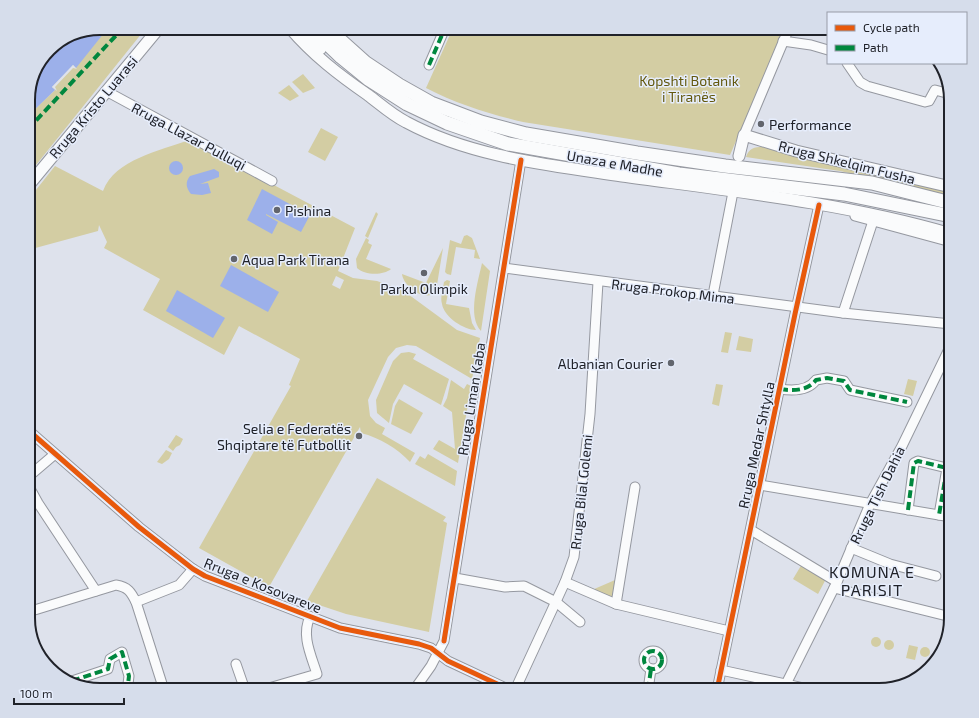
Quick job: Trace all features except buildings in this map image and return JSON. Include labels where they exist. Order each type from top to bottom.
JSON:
[{"type":"highway","points":[[306,35],[328,56],[356,77],[436,123],[450,118],[449,106],[398,77],[346,35]]},
{"type":"highway","name":"Unaza e Madhe","points":[[318,35],[341,57],[368,79],[407,104],[450,118],[502,142],[536,150],[679,174],[844,194],[944,215]]},
{"type":"highway","name":"Unaza e Madhe","points":[[334,35],[342,43],[386,76],[431,103],[450,118],[481,122],[526,134],[725,166],[872,184],[944,201]]},
{"type":"main road","name":"Rruga Kristo Luarasi","points":[[35,177],[153,35]]},
{"type":"main road","points":[[297,35],[320,60],[405,122],[452,142],[521,160],[734,190],[880,215],[944,232]]},
{"type":"main road","points":[[739,156],[744,135]]},
{"type":"main road","name":"Rruga Shkelqim Fusha","points":[[744,135],[796,151],[944,185]]},
{"type":"street","points":[[429,65],[442,35]]},
{"type":"street","points":[[744,135],[786,35]]},
{"type":"street","points":[[783,41],[811,45],[827,50]]},
{"type":"street","points":[[848,64],[862,84],[906,98],[926,102],[933,91],[943,93]]},
{"type":"street","name":"Rruga Llazar Pulluqi","points":[[106,91],[272,181]]},
{"type":"street","name":"Rruga Liman Kaba","points":[[419,683],[438,654],[444,641],[521,160]]},
{"type":"street","points":[[713,295],[734,190]]},
{"type":"street","name":"Rruga Medar Shtylla","points":[[718,683],[796,307],[819,205]]},
{"type":"street","points":[[831,207],[873,221],[944,240]]},
{"type":"street","points":[[843,313],[873,221]]},
{"type":"street","name":"Rruga Prokop Mima","points":[[504,268],[598,282],[713,295],[843,313],[944,323]]},
{"type":"street","name":"Rruga Bilal Golemi","points":[[518,683],[565,582],[574,557],[590,414],[598,282]]},
{"type":"street","name":"Rruga Tish Dahia","points":[[787,683],[836,585],[870,504],[902,446],[944,359]]},
{"type":"street","name":"Rruga Medar Shtylla","points":[[780,389],[805,389],[813,385],[816,380],[827,378],[844,381],[850,390],[907,402]]},
{"type":"street","name":"Rruga e Kosovareve","points":[[35,436],[139,527],[193,569],[217,581],[345,629],[419,644],[431,648],[448,661],[495,683]]},
{"type":"street","points":[[35,471],[55,454]]},
{"type":"street","points":[[908,510],[914,463],[918,461],[944,467]]},
{"type":"street","points":[[760,486],[944,516]]},
{"type":"street","points":[[616,604],[635,487]]},
{"type":"street","points":[[940,515],[944,488]]},
{"type":"street","points":[[35,498],[96,591]]},
{"type":"street","points":[[751,530],[836,585],[944,615]]},
{"type":"street","points":[[851,548],[890,564],[936,576]]},
{"type":"street","points":[[136,602],[179,585],[193,569]]},
{"type":"street","points":[[455,578],[505,587],[524,586],[556,602],[580,622]]},
{"type":"street","points":[[565,582],[616,604],[730,631]]},
{"type":"street","points":[[35,610],[116,585],[125,587],[131,592],[136,602],[162,683]]},
{"type":"street","points":[[287,683],[317,674],[307,640],[307,625],[310,617]]},
{"type":"street","points":[[77,679],[108,669],[110,659],[122,652],[129,676],[128,683]]},
{"type":"street","points":[[236,664],[242,683]]},
{"type":"street","points":[[649,683],[651,669]]},
{"type":"street","points":[[721,670],[770,683]]},
{"type":"green space","points":[[102,35],[140,35],[35,166],[35,109],[55,90],[52,87],[73,65],[75,67]]},
{"type":"green space","name":"Kopshti Botanik i Tiranës","points":[[450,35],[782,35],[730,155],[523,122],[473,108],[426,88]]},
{"type":"green space","points":[[303,74],[315,88],[303,93],[292,82]]},
{"type":"green space","points":[[289,85],[299,96],[290,101],[278,93]]},
{"type":"green space","points":[[321,128],[338,137],[325,161],[308,152]]},
{"type":"green space","points":[[189,140],[355,228],[338,271],[353,278],[377,281],[397,288],[412,297],[457,330],[480,338],[472,379],[416,346],[407,345],[396,348],[388,357],[368,400],[370,416],[376,423],[385,428],[382,434],[415,453],[410,462],[400,452],[388,444],[361,433],[360,427],[269,587],[199,548],[291,386],[289,385],[300,359],[239,326],[224,355],[143,310],[160,279],[104,248],[107,242],[99,225],[98,231],[35,248],[35,191],[55,166],[103,191],[109,180],[117,171],[152,153]],"holes":[[[336,276],[344,280],[340,289],[332,285]]]},
{"type":"green space","points":[[763,147],[944,191],[944,194],[840,171],[746,157],[752,149]]},
{"type":"green space","points":[[376,212],[378,214],[368,238],[365,236]]},
{"type":"green space","points":[[467,235],[472,238],[480,259],[474,258],[475,250],[456,247],[451,275],[447,274],[445,272],[450,240],[461,244],[464,236]]},
{"type":"green space","points":[[366,238],[369,240],[368,243],[372,245],[366,259],[391,269],[383,273],[374,274],[364,272],[357,268],[356,259]]},
{"type":"green space","points":[[443,248],[436,291],[427,296],[416,292],[406,284],[402,274],[426,283]]},
{"type":"green space","points":[[482,263],[490,271],[481,331],[477,325],[474,308],[476,289]]},
{"type":"green space","points":[[447,280],[450,281],[446,304],[469,308],[472,323],[476,330],[460,325],[446,314],[441,301],[441,296],[444,282]]},
{"type":"green space","points":[[725,332],[732,333],[728,353],[721,352]]},
{"type":"green space","points":[[739,336],[753,339],[751,352],[736,350]]},
{"type":"green space","points":[[409,352],[416,354],[413,359],[449,379],[441,405],[404,384],[393,404],[389,423],[377,413],[376,400],[393,361],[401,353]]},
{"type":"green space","points":[[908,379],[917,381],[913,396],[904,394]]},
{"type":"green space","points":[[451,380],[464,389],[467,384],[471,386],[458,463],[433,449],[439,440],[455,449],[452,412],[443,406],[447,398]]},
{"type":"green space","points":[[716,384],[723,385],[719,406],[712,404]]},
{"type":"green space","points":[[399,399],[423,413],[411,434],[391,424],[395,406]]},
{"type":"green space","points":[[176,435],[183,439],[180,445],[173,451],[168,447]]},
{"type":"green space","points":[[166,450],[172,453],[169,459],[162,464],[157,462]]},
{"type":"green space","points":[[428,454],[457,471],[455,486],[415,464],[420,456],[425,459]]},
{"type":"green space","points":[[377,478],[446,517],[443,521],[447,523],[429,632],[346,614],[307,601]]},
{"type":"green space","points":[[802,564],[826,579],[818,594],[793,579]]},
{"type":"green space","points":[[615,580],[612,598],[592,590]]},
{"type":"green space","points":[[876,637],[881,642],[876,647],[871,642]]},
{"type":"green space","points":[[887,640],[891,640],[893,641],[893,649],[887,650],[884,647],[884,643]]},
{"type":"green space","points":[[909,645],[918,647],[915,660],[906,658]]},
{"type":"green space","points":[[925,647],[930,652],[925,657],[920,652]]},
{"type":"water","points":[[102,35],[76,68],[73,65],[52,87],[55,90],[35,109],[36,87],[40,75],[54,54],[75,40],[87,36]]},
{"type":"water","points":[[176,161],[181,163],[183,168],[181,173],[176,175],[171,173],[169,168],[171,163]]},
{"type":"water","points":[[214,169],[219,172],[219,177],[200,184],[208,183],[211,193],[202,195],[191,194],[187,185],[187,180],[190,176]]},
{"type":"water","name":"Pishina","points":[[262,189],[310,215],[301,232],[266,214],[278,222],[272,234],[247,220]]},
{"type":"water","points":[[231,265],[279,292],[268,312],[220,286]]},
{"type":"water","points":[[177,290],[225,318],[213,338],[166,311]]},
{"type":"pier","points":[[73,65],[77,69],[73,68],[55,87],[57,91],[52,87]]},
{"type":"marked path","points":[[35,122],[116,35]]},
{"type":"marked path","points":[[429,65],[442,35]]},
{"type":"marked path","points":[[780,389],[790,390],[805,388],[813,384],[816,380],[827,378],[844,381],[850,390],[907,402]]},
{"type":"marked path","points":[[908,510],[914,463],[918,461],[944,467]]},
{"type":"marked path","points":[[939,515],[944,486]]},
{"type":"marked path","points":[[653,651],[659,654],[662,660],[659,666],[653,669],[647,666],[644,660],[647,654],[653,651]]},
{"type":"marked path","points":[[77,679],[108,669],[110,659],[122,652],[129,676],[128,683]]},
{"type":"marked path","points":[[649,683],[651,669]]},
{"type":"cycle path","points":[[444,641],[521,160]]},
{"type":"cycle path","points":[[718,683],[819,205]]},
{"type":"cycle path","points":[[35,436],[139,527],[193,569],[205,576],[340,628],[419,644],[431,648],[448,661],[495,683]]},
{"type":"place","name":"Performance","points":[[761,124]]},
{"type":"place","name":"Pishina","points":[[277,210]]},
{"type":"place","name":"Aqua Park Tirana","points":[[234,259]]},
{"type":"place","name":"Parku Olimpik","points":[[424,273]]},
{"type":"place","name":"Albanian Courier","points":[[671,363]]},
{"type":"place","name":"Selia e Federatës Shqiptare të Futbollit","points":[[359,436]]},
{"type":"district","name":"KOMUNA E PARISIT","points":[[872,580]]}]
